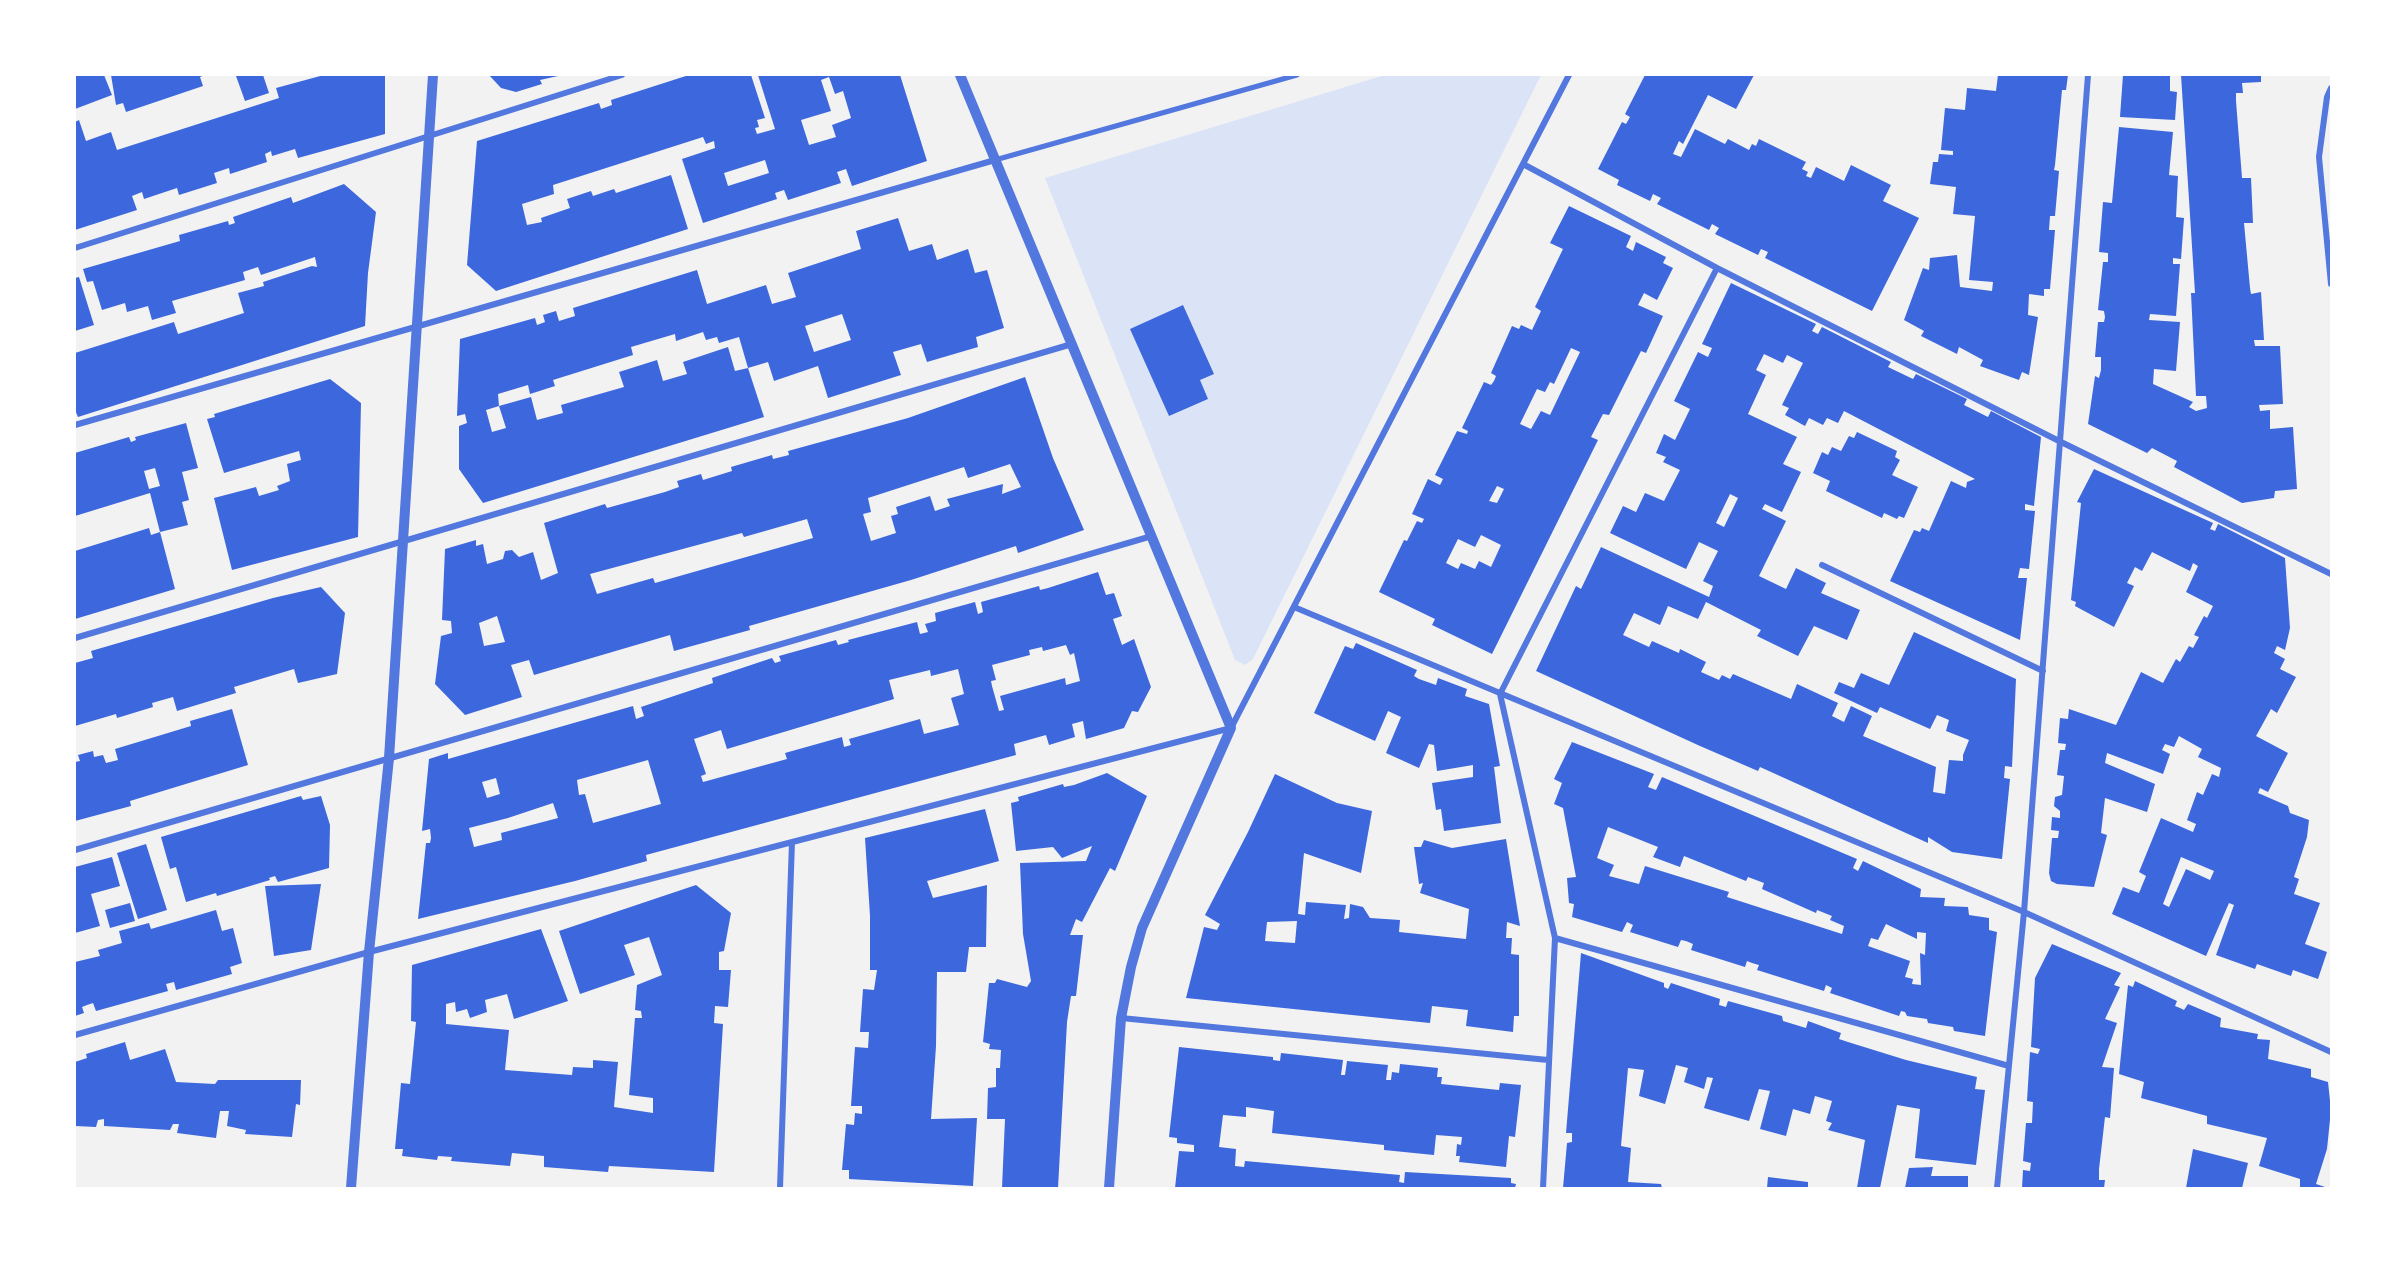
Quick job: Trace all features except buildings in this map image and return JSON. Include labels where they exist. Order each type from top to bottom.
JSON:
[{"type":"street","points":[[351,1188],[369,952],[388,758],[433,75]]},
{"type":"street","points":[[75,248],[622,75]]},
{"type":"street","points":[[960,75],[1231,728]]},
{"type":"street","points":[[75,425],[1297,75]]},
{"type":"street","points":[[1108,1188],[1121,1018],[1131,967],[1142,928],[1231,728],[1569,75]]},
{"type":"street","points":[[1997,1188],[2024,912],[2088,75]]},
{"type":"street","points":[[2331,88],[2327,97],[2319,157],[2331,284]]},
{"type":"street","points":[[1523,164],[1718,268],[2059,441],[2331,574]]},
{"type":"street","points":[[1543,1188],[1555,938],[1500,694],[1718,268]]},
{"type":"street","points":[[75,638],[1072,344]]},
{"type":"street","points":[[75,850],[1152,536]]},
{"type":"street","points":[[1822,565],[2043,671]]},
{"type":"street","points":[[1294,607],[2024,912],[2331,1052]]},
{"type":"street","points":[[75,1035],[369,952],[1231,728]]},
{"type":"street","points":[[780,1188],[792,842]]},
{"type":"street","points":[[1555,938],[2009,1066]]},
{"type":"street","points":[[1121,1018],[1548,1060]]},
{"type":"shaded area","points":[[1385,75],[1541,75],[1253,659],[1245,665],[1235,660],[1045,178]]}]
